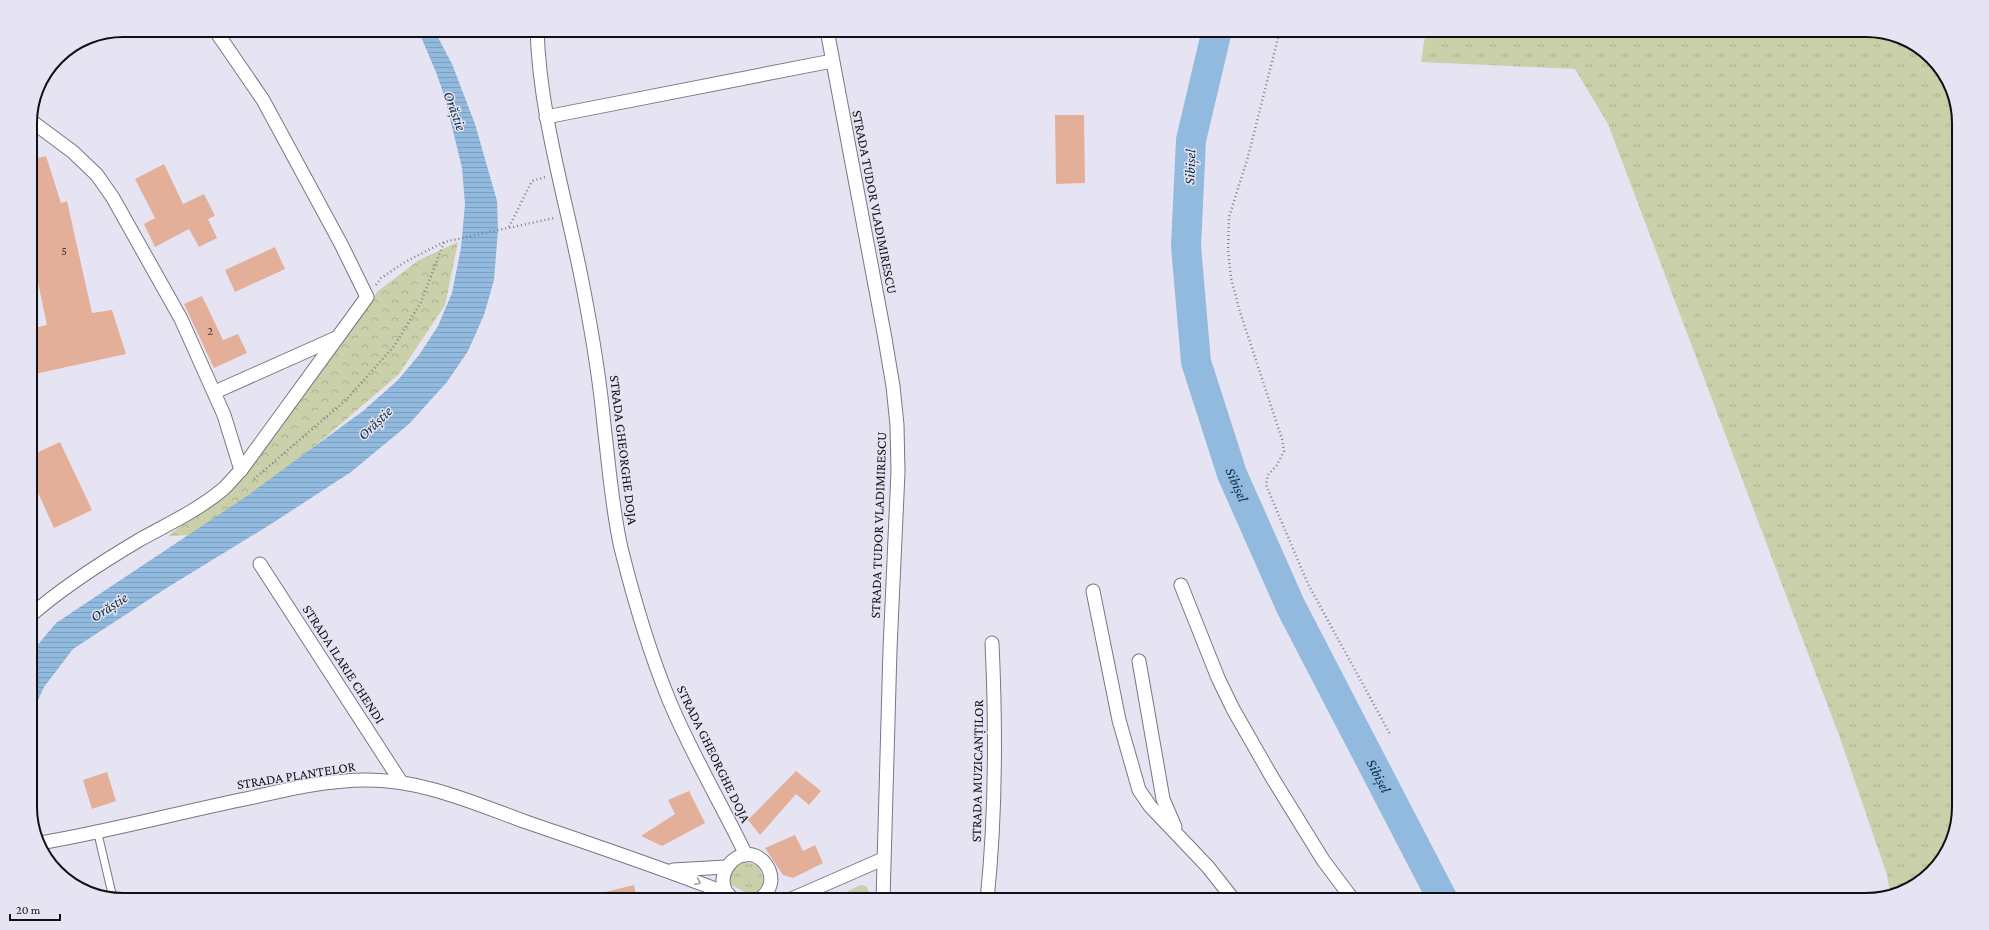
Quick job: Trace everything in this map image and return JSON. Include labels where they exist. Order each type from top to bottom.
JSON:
[{"type":"street","points":[[37,610],[99,565],[190,511],[222,489],[241,470],[367,298],[341,244],[263,100],[220,37]]},
{"type":"street","name":"STRADA GHEORGHE DOJA","points":[[538,37],[546,117],[586,297],[595,353],[614,502],[621,545],[630,585],[642,626],[670,702],[746,855]]},
{"type":"street","name":"STRADA TUDOR VLADIMIRESCU","points":[[828,37],[884,333],[893,386],[897,425],[898,472],[890,649],[883,893]]},
{"type":"street","points":[[546,117],[832,61]]},
{"type":"street","points":[[37,125],[73,152],[97,175],[113,198],[181,319],[215,392],[224,415],[241,470]]},
{"type":"street","points":[[215,392],[338,337]]},
{"type":"street","name":"STRADA ILARIE CHENDI","points":[[260,564],[400,782]]},
{"type":"street","points":[[1181,585],[1218,678],[1233,709],[1323,860],[1348,893]]},
{"type":"street","points":[[1093,591],[1110,682],[1133,773],[1139,790],[1150,806],[1208,866],[1229,893]]},
{"type":"street","name":"STRADA MUZICANȚILOR","points":[[988,893],[994,806],[995,719],[992,643]]},
{"type":"street","points":[[1140,661],[1163,799],[1178,835]]},
{"type":"street","name":"STRADA PLANTELOR","points":[[45,842],[98,834],[283,790],[366,780],[400,782],[435,790],[468,800],[528,823],[668,870],[723,893]]},
{"type":"street","points":[[730,893],[723,881],[726,867],[738,857],[746,855],[760,859],[770,871],[771,879],[767,893]]},
{"type":"street","points":[[805,893],[883,859]]},
{"type":"street","name":"STRADA PLANTELOR","points":[[668,870],[726,867]]},
{"type":"lane","points":[[98,834],[112,892]]},
{"type":"path","points":[[1278,37],[1248,157],[1229,217],[1228,250],[1231,278],[1240,312],[1282,439],[1284,451],[1277,465],[1268,476],[1266,485],[1308,584],[1390,734]]},
{"type":"path","points":[[508,228],[532,181],[558,173]]},
{"type":"path","points":[[367,298],[382,278],[405,262],[444,242],[568,215]]},
{"type":"path","points":[[251,481],[346,400],[395,345],[421,302],[444,242]]},
{"type":"green space","points":[[1425,37],[1866,37],[1883,39],[1909,48],[1927,62],[1941,80],[1947,95],[1952,117],[1952,813],[1947,835],[1941,850],[1931,864],[1914,879],[1889,889],[1887,875],[1840,738],[1608,124],[1575,69],[1421,62]]},
{"type":"green space","points":[[458,242],[445,305],[399,374],[257,496],[191,535],[168,536],[217,498],[257,459],[378,291],[419,260]]},
{"type":"green space","points":[[743,862],[757,865],[762,875],[763,882],[760,889],[756,893],[747,893],[729,884],[729,874],[739,863]]},
{"type":"green space","points":[[860,885],[866,886],[869,892],[869,893],[845,893]]},
{"type":"water","name":"Orăștie","points":[[421,37],[438,37],[452,64],[475,124],[497,201],[498,230],[494,280],[484,315],[468,351],[447,382],[409,424],[351,472],[268,526],[165,589],[73,649],[44,687],[37,702],[37,646],[56,623],[247,496],[363,411],[398,380],[419,355],[438,326],[452,293],[461,248],[465,204],[462,168],[445,98]]},
{"type":"building","points":[[1055,115],[1084,115],[1085,183],[1056,184]]},
{"type":"building","points":[[46,156],[61,203],[67,201],[92,313],[112,310],[126,354],[37,373],[37,327],[47,325],[37,278],[37,158]]},
{"type":"building","points":[[164,164],[183,204],[204,194],[215,216],[208,219],[217,238],[199,247],[189,229],[155,247],[144,224],[155,218],[135,179]]},
{"type":"building","points":[[275,247],[285,269],[235,292],[225,270]]},
{"type":"building","points":[[202,296],[223,340],[238,334],[247,353],[214,368],[184,304]]},
{"type":"building","points":[[60,442],[92,510],[54,528],[37,490],[37,453]]},
{"type":"building","points":[[796,771],[821,791],[809,805],[796,794],[760,835],[748,820]]},
{"type":"building","points":[[107,772],[116,801],[92,809],[83,780]]},
{"type":"building","points":[[689,791],[705,823],[662,846],[641,836],[675,814],[668,800]]},
{"type":"building","points":[[795,835],[803,851],[815,845],[823,863],[793,878],[783,875],[765,848]]},
{"type":"building","points":[[634,885],[636,893],[601,893]]},
{"type":"waterway","name":"Sibișel","points":[[1215,37],[1191,140],[1186,246],[1196,362],[1232,474],[1291,607],[1439,893]]}]
